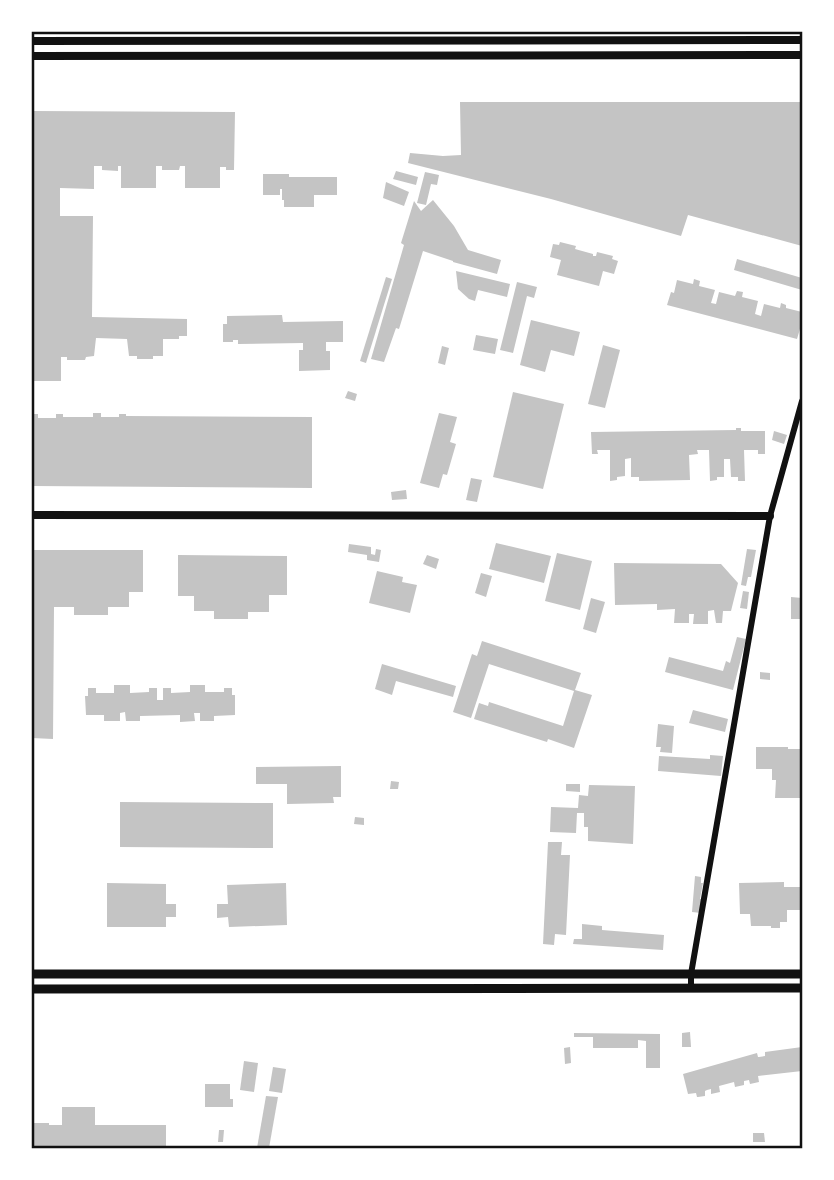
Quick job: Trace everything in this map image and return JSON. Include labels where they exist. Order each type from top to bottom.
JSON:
[{"type":"main road","points":[[32,974],[803,974]]},
{"type":"main road","points":[[32,989],[803,988]]},
{"type":"street","points":[[32,41],[803,40]]},
{"type":"street","points":[[32,56],[803,55]]},
{"type":"street","points":[[691,988],[691,974],[770,516],[803,401]]},
{"type":"street","points":[[32,515],[770,516]]},
{"type":"building","points":[[460,102],[802,102],[802,246],[688,215],[681,236],[551,199],[408,163],[410,153],[461,155]]},
{"type":"building","points":[[32,111],[235,112],[234,170],[220,167],[220,188],[185,188],[185,166],[180,166],[179,170],[162,170],[162,166],[156,166],[156,188],[121,188],[121,166],[118,166],[118,171],[102,170],[102,166],[94,166],[94,189],[60,188],[60,216],[93,216],[92,317],[187,319],[187,336],[163,339],[163,356],[137,359],[137,356],[129,356],[127,339],[96,338],[94,356],[86,357],[85,360],[67,360],[67,357],[61,357],[61,381],[32,381]]},
{"type":"building","points":[[396,171],[418,177],[416,185],[393,179]]},
{"type":"building","points":[[425,172],[439,175],[437,185],[431,184],[426,205],[417,203]]},
{"type":"building","points":[[263,174],[337,177],[337,195],[314,195],[314,207],[284,207],[282,189],[280,195],[263,195]]},
{"type":"building","points":[[386,182],[409,192],[404,206],[383,198]]},
{"type":"building","points":[[433,200],[454,226],[468,250],[501,260],[497,274],[423,251],[399,329],[396,328],[384,362],[371,359],[414,201],[421,211]]},
{"type":"building","points":[[560,242],[576,246],[575,249],[593,256],[596,256],[597,252],[613,256],[612,259],[618,261],[614,274],[603,271],[599,286],[557,275],[561,260],[550,257],[553,244],[559,245]]},
{"type":"building","points":[[737,259],[802,278],[802,290],[734,270]]},
{"type":"building","points":[[456,271],[510,284],[507,297],[478,290],[475,301],[469,299],[458,289]]},
{"type":"building","points":[[386,277],[392,279],[366,363],[360,361]]},
{"type":"building","points":[[694,279],[700,281],[699,286],[715,290],[711,303],[716,304],[719,292],[735,296],[737,291],[743,292],[742,297],[758,301],[755,314],[761,316],[764,304],[780,308],[781,303],[786,305],[786,308],[802,312],[797,339],[667,305],[677,280],[693,284]]},
{"type":"building","points":[[517,282],[537,287],[534,298],[527,296],[513,353],[500,350]]},
{"type":"building","points":[[282,315],[283,322],[343,321],[343,342],[326,342],[326,351],[330,351],[330,370],[299,371],[299,350],[303,350],[303,343],[238,344],[238,340],[223,342],[223,324],[227,324],[227,316]]},
{"type":"building","points":[[531,320],[580,332],[574,356],[551,350],[545,372],[520,365]]},
{"type":"building","points":[[476,335],[498,339],[495,354],[473,350]]},
{"type":"building","points":[[603,345],[620,350],[605,408],[588,404]]},
{"type":"building","points":[[442,346],[449,348],[445,365],[438,363]]},
{"type":"building","points":[[348,391],[357,394],[355,401],[345,398]]},
{"type":"building","points":[[513,392],[564,404],[543,489],[493,477]]},
{"type":"building","points":[[93,413],[101,413],[101,417],[119,417],[119,414],[126,414],[312,417],[312,488],[32,486],[32,414],[38,414],[38,418],[56,418],[56,414],[63,414],[63,417],[93,417]]},
{"type":"building","points":[[439,413],[457,417],[450,442],[456,444],[447,475],[443,474],[439,488],[420,483]]},
{"type":"building","points":[[741,428],[741,431],[765,431],[765,454],[758,454],[758,450],[744,450],[745,481],[731,477],[730,459],[724,459],[724,477],[710,481],[709,450],[697,450],[698,454],[689,455],[690,480],[639,481],[639,477],[631,477],[631,458],[625,459],[625,476],[610,481],[610,450],[597,450],[598,454],[592,454],[591,432]]},
{"type":"building","points":[[774,431],[787,435],[784,444],[772,440]]},
{"type":"building","points":[[471,478],[482,480],[477,502],[466,500]]},
{"type":"building","points":[[406,490],[407,499],[392,500],[391,492]]},
{"type":"building","points":[[496,543],[551,556],[544,583],[489,569]]},
{"type":"building","points":[[349,544],[371,547],[371,554],[375,555],[376,549],[381,550],[379,562],[367,560],[367,555],[348,552]]},
{"type":"building","points":[[747,549],[756,550],[751,577],[748,577],[746,586],[741,585]]},
{"type":"building","points":[[32,550],[143,550],[143,592],[129,592],[129,607],[108,607],[108,615],[74,615],[74,607],[54,607],[53,739],[32,738]]},
{"type":"building","points":[[557,553],[592,561],[580,610],[545,601]]},
{"type":"building","points":[[178,555],[287,556],[287,595],[269,595],[269,612],[248,612],[248,619],[214,619],[214,611],[194,611],[194,596],[178,596]]},
{"type":"building","points":[[427,555],[439,559],[436,569],[423,564]]},
{"type":"building","points":[[614,563],[721,564],[738,583],[731,611],[723,611],[722,623],[716,623],[714,610],[708,611],[708,624],[693,624],[694,614],[689,614],[689,623],[674,623],[675,609],[657,610],[657,604],[615,605]]},
{"type":"building","points":[[377,571],[403,577],[402,582],[417,585],[410,613],[369,603]]},
{"type":"building","points":[[481,573],[492,576],[486,597],[475,593]]},
{"type":"building","points":[[743,591],[749,592],[747,609],[740,608]]},
{"type":"building","points":[[791,597],[802,598],[802,619],[791,619]]},
{"type":"building","points":[[591,598],[605,602],[596,633],[583,629]]},
{"type":"building","points":[[737,637],[746,639],[733,690],[665,672],[669,657],[723,671],[726,661],[730,663]]},
{"type":"building","points":[[482,641],[581,673],[575,690],[592,695],[574,748],[474,719],[479,703],[488,706],[489,702],[563,726],[574,691],[489,664],[471,718],[453,712],[472,654],[477,656]]},
{"type":"building","points":[[382,664],[456,686],[453,697],[396,681],[392,695],[375,689]]},
{"type":"building","points":[[760,672],[770,673],[770,680],[760,679]]},
{"type":"building","points":[[114,685],[130,685],[130,693],[149,692],[149,688],[157,688],[157,700],[163,700],[163,688],[171,688],[171,693],[190,692],[190,685],[205,685],[205,692],[224,692],[224,688],[232,688],[232,695],[235,695],[235,715],[214,716],[214,721],[200,721],[200,713],[194,713],[195,721],[180,722],[180,715],[140,716],[140,721],[126,721],[125,712],[120,713],[120,721],[104,721],[104,715],[86,715],[85,696],[88,696],[88,688],[96,688],[96,693],[114,693]]},
{"type":"building","points":[[693,710],[728,719],[725,732],[689,723]]},
{"type":"building","points":[[658,724],[674,726],[672,753],[660,752],[661,747],[656,747]]},
{"type":"building","points":[[756,747],[802,749],[802,798],[775,798],[776,780],[772,780],[772,769],[756,769]]},
{"type":"building","points":[[710,755],[723,756],[721,776],[658,771],[659,756],[710,759]]},
{"type":"building","points":[[341,766],[341,797],[333,797],[334,803],[287,804],[287,784],[256,784],[256,767]]},
{"type":"building","points":[[391,781],[399,782],[398,789],[390,789]]},
{"type":"building","points":[[566,784],[580,784],[580,792],[566,791]]},
{"type":"building","points":[[589,785],[635,786],[633,844],[588,841],[584,813],[577,813],[576,833],[550,832],[551,807],[578,808],[579,795],[588,796]]},
{"type":"building","points":[[120,802],[273,803],[273,848],[120,847]]},
{"type":"building","points":[[355,817],[364,818],[364,825],[354,824]]},
{"type":"building","points":[[548,842],[562,842],[561,855],[570,855],[566,935],[555,934],[554,945],[543,944]]},
{"type":"building","points":[[695,876],[701,877],[703,883],[701,913],[692,912]]},
{"type":"building","points":[[784,882],[784,887],[802,887],[802,910],[787,910],[787,922],[780,922],[780,928],[751,926],[750,914],[740,914],[739,883]]},
{"type":"building","points":[[107,883],[166,884],[166,904],[176,904],[176,917],[166,917],[166,927],[107,927]]},
{"type":"building","points":[[286,883],[287,925],[229,927],[228,917],[217,918],[217,904],[228,904],[227,885]]},
{"type":"building","points":[[582,924],[602,926],[602,930],[664,935],[663,950],[573,944],[574,939],[582,939]]},
{"type":"building","points":[[690,1032],[691,1047],[682,1047],[682,1033]]},
{"type":"building","points":[[574,1033],[660,1034],[660,1068],[646,1068],[646,1041],[638,1040],[638,1048],[593,1048],[593,1037],[574,1037]]},
{"type":"building","points":[[570,1047],[571,1063],[565,1064],[564,1048]]},
{"type":"building","points":[[802,1047],[802,1071],[758,1076],[759,1082],[750,1084],[749,1080],[744,1081],[744,1085],[735,1087],[734,1082],[719,1086],[720,1092],[711,1094],[711,1089],[707,1090],[705,1096],[688,1094],[683,1074],[757,1053],[759,1057],[765,1056],[765,1052]]},
{"type":"building","points":[[244,1061],[258,1063],[254,1092],[240,1090]]},
{"type":"building","points":[[273,1067],[286,1069],[282,1093],[269,1091]]},
{"type":"building","points":[[205,1084],[230,1084],[233,1107],[205,1107]]},
{"type":"building","points":[[266,1096],[278,1097],[269,1148],[257,1148]]},
{"type":"building","points":[[62,1107],[95,1107],[95,1125],[166,1125],[166,1146],[32,1148],[32,1123],[62,1125]]},
{"type":"building","points":[[219,1130],[224,1130],[223,1142],[218,1142]]},
{"type":"building","points":[[753,1133],[764,1133],[765,1142],[753,1142]]}]
